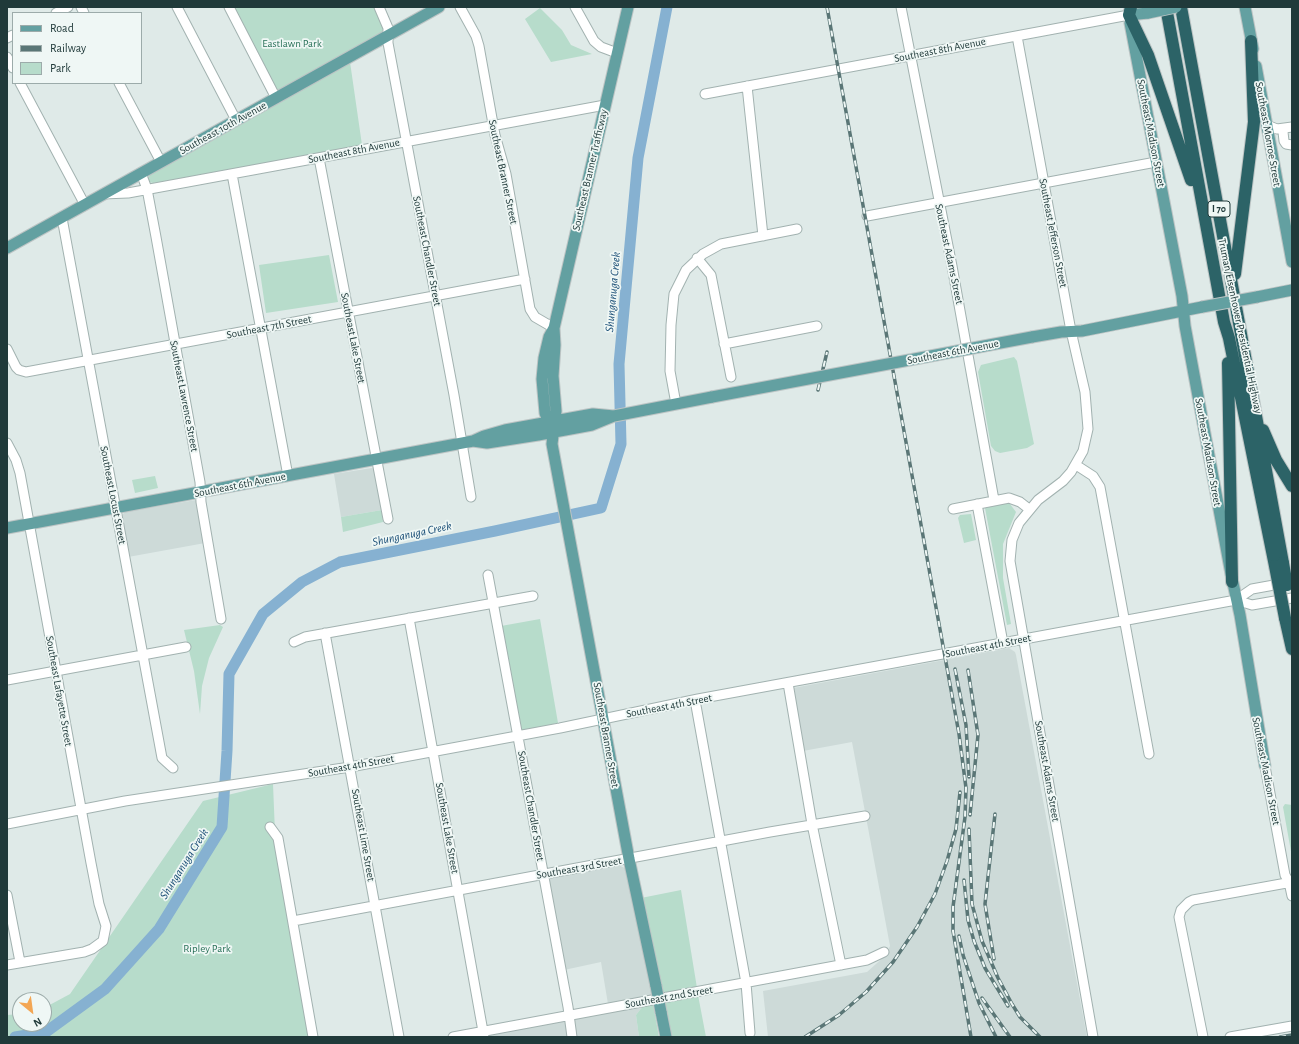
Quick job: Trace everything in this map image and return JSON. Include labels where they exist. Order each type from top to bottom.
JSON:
[{"type":"highway","name":"Truman/Eisenhower Presidential Highway","points":[[1166,7],[1224,322],[1229,338],[1279,564]]},
{"type":"highway","name":"Truman/Eisenhower Presidential Highway","points":[[1181,7],[1256,410],[1292,649]]},
{"type":"highway","points":[[1129,10],[1148,55],[1165,103],[1208,234]]},
{"type":"highway","points":[[1234,289],[1254,122],[1251,41]]},
{"type":"highway","points":[[1224,322],[1229,374],[1232,582]]},
{"type":"highway","points":[[1256,410],[1276,460],[1292,486]]},
{"type":"main road","name":"Southeast 10th Avenue","points":[[8,247],[439,7]]},
{"type":"main road","name":"Southeast 8th Avenue","points":[[1129,10],[1148,13],[1176,7]]},
{"type":"main road","name":"Southeast Monroe Street","points":[[1245,7],[1292,262]]},
{"type":"main road","name":"Southeast Branner Trafficway","points":[[554,328],[626,9]]},
{"type":"main road","name":"Southeast Madison Street","points":[[1129,10],[1265,766]]},
{"type":"main road","name":"Southeast 6th Avenue","points":[[7,528],[467,442],[492,442],[551,425],[593,420],[1032,337],[1082,330],[1183,310],[1257,298],[1292,290]]},
{"type":"main road","name":"Southeast Branner Street","points":[[554,328],[555,345],[553,376],[556,411],[551,425],[552,444],[629,859],[666,1037]]},
{"type":"street","points":[[58,12],[68,7]]},
{"type":"street","points":[[177,7],[236,120]]},
{"type":"street","points":[[230,7],[276,98]]},
{"type":"street","name":"Southeast Chandler Street","points":[[379,7],[386,21],[388,43],[435,296],[467,442],[471,497]]},
{"type":"street","name":"Southeast Branner Street","points":[[460,7],[476,36],[479,46],[493,126],[506,174],[530,309],[535,317],[554,328]]},
{"type":"street","points":[[575,7],[594,41],[601,47],[617,53]]},
{"type":"street","name":"Southeast Adams Street","points":[[901,7],[938,203],[952,266],[994,500]]},
{"type":"street","name":"Southeast 8th Avenue","points":[[705,94],[1017,36],[1129,10]]},
{"type":"street","name":"Southeast Jefferson Street","points":[[1017,36],[1072,331],[1085,392],[1088,430],[1083,451],[1076,465]]},
{"type":"street","points":[[7,57],[12,66]]},
{"type":"street","points":[[21,84],[85,205]]},
{"type":"street","points":[[120,84],[162,162]]},
{"type":"street","points":[[747,86],[763,236]]},
{"type":"street","name":"Southeast 8th Avenue","points":[[104,194],[128,193],[605,105]]},
{"type":"street","points":[[1267,125],[1274,129],[1289,128]]},
{"type":"street","points":[[1289,128],[1283,132],[1284,141],[1286,144],[1292,145]]},
{"type":"street","name":"Southeast Lake Street","points":[[319,158],[388,519]]},
{"type":"street","points":[[867,216],[1156,162]]},
{"type":"street","name":"Southeast Lawrence Street","points":[[141,173],[147,189],[201,492],[221,619]]},
{"type":"street","points":[[232,174],[288,476]]},
{"type":"street","name":"Southeast Locust Street","points":[[62,218],[162,758],[173,768]]},
{"type":"street","points":[[676,404],[670,371],[671,325],[674,294],[686,270],[697,258],[721,244],[797,229]]},
{"type":"street","points":[[697,258],[711,275],[731,377]]},
{"type":"street","name":"Southeast 7th Street","points":[[7,349],[19,370],[26,372],[525,279]]},
{"type":"street","points":[[724,344],[817,326]]},
{"type":"street","name":"Southeast Lafayette Street","points":[[7,443],[18,463],[95,886],[106,926],[103,941],[92,949],[84,952],[20,962]]},
{"type":"street","points":[[1076,465],[1093,476],[1100,487],[1126,620],[1149,754]]},
{"type":"street","name":"Southeast Adams Street","points":[[1076,465],[1063,481],[1029,509],[1019,523],[1012,540],[1010,561],[1022,640],[1050,782],[1093,1037]]},
{"type":"street","points":[[954,509],[994,500],[1015,499],[1029,509]]},
{"type":"street","points":[[977,504],[1003,643]]},
{"type":"street","name":"Southeast Chandler Street","points":[[488,575],[570,1015],[572,1037]]},
{"type":"street","name":"Southeast 4th Street","points":[[7,824],[81,809],[350,767],[518,736],[695,700],[1236,600],[1252,589],[1292,582]]},
{"type":"street","points":[[294,642],[305,637],[325,633],[533,596]]},
{"type":"street","name":"Southeast 4th Street","points":[[1236,600],[1252,605],[1292,598]]},
{"type":"street","name":"Southeast Lake Street","points":[[409,618],[484,1034]]},
{"type":"street","name":"Southeast Lime Street","points":[[325,633],[399,1037]]},
{"type":"street","points":[[7,680],[186,647]]},
{"type":"street","points":[[788,683],[812,824],[841,965]]},
{"type":"street","points":[[695,700],[746,983],[750,1033]]},
{"type":"street","name":"Southeast Madison Street","points":[[1265,766],[1285,874],[1291,882],[1292,896]]},
{"type":"street","name":"Southeast 3rd Street","points":[[293,921],[812,824],[865,816]]},
{"type":"street","points":[[270,827],[278,838],[313,1037]]},
{"type":"street","points":[[1202,1037],[1179,917],[1183,908],[1193,900],[1291,882]]},
{"type":"street","points":[[7,895],[20,962],[7,965]]},
{"type":"street","name":"Southeast 2nd Street","points":[[453,1037],[484,1034],[570,1015],[867,960],[884,952]]},
{"type":"street","points":[[1230,1037],[1292,1026]]},
{"type":"shaded area","points":[[372,468],[374,469],[382,510],[341,517],[334,474]]},
{"type":"shaded area","points":[[198,500],[205,543],[128,557],[122,515],[125,512]]},
{"type":"shaded area","points":[[1009,648],[1015,652],[1016,655],[1087,1037],[768,1037],[763,991],[867,972],[886,955],[890,946],[852,742],[803,751],[793,688]]},
{"type":"shaded area","points":[[618,865],[625,868],[630,880],[652,996],[608,1004],[601,962],[564,970],[549,878],[551,876]]},
{"type":"shaded area","points":[[643,1006],[636,1015],[639,1037],[472,1037]]},
{"type":"green space","name":"Eastlawn Park","points":[[233,7],[375,7],[385,32],[277,91]]},
{"type":"green space","points":[[540,8],[562,30],[571,45],[592,54],[551,62],[525,19]]},
{"type":"green space","points":[[350,62],[362,145],[192,177],[153,183],[149,182],[148,178],[151,173]]},
{"type":"green space","points":[[329,255],[338,302],[266,313],[259,265]]},
{"type":"green space","points":[[1014,357],[1017,361],[1034,444],[1027,448],[1000,453],[995,451],[991,446],[978,372],[981,365]]},
{"type":"green space","points":[[155,476],[158,488],[135,493],[132,480]]},
{"type":"green space","points":[[1010,504],[1016,512],[1003,544],[1003,578],[1011,624],[1007,625],[985,508]]},
{"type":"green space","points":[[382,510],[383,522],[343,532],[341,517]]},
{"type":"green space","points":[[971,514],[976,540],[964,543],[958,518],[960,515]]},
{"type":"green space","points":[[540,619],[558,723],[523,731],[520,729],[501,626]]},
{"type":"green space","points":[[220,625],[223,627],[209,658],[202,686],[200,714],[194,671],[184,630]]},
{"type":"green space","name":"Ripley Park","points":[[273,784],[275,833],[313,1037],[7,1037],[7,1015],[12,1015],[12,1032],[52,1032],[52,1004],[70,994],[203,801]]},
{"type":"green space","points":[[1285,804],[1292,805],[1292,857],[1283,807]]},
{"type":"green space","points":[[681,890],[697,988],[662,994],[641,898]]},
{"type":"green space","points":[[698,995],[706,1037],[672,1037],[665,1002]]},
{"type":"green space","points":[[653,1004],[659,1037],[639,1037],[636,1015],[643,1006]]},
{"type":"waterway","name":"Shunganuga Creek","points":[[15,1037],[46,1032],[105,989],[159,929],[222,827],[227,751],[229,674],[263,614],[302,582],[340,562],[601,508],[621,444],[619,364],[638,158],[667,7]]},
{"type":"railway","points":[[827,7],[959,734],[966,788],[965,817],[953,907],[953,931],[971,1037]]},
{"type":"railway","points":[[818,390],[827,352]]},
{"type":"railway","points":[[955,669],[966,725],[969,777]]},
{"type":"railway","points":[[968,670],[978,735],[970,815]]},
{"type":"railway","points":[[805,1037],[839,1015],[866,992],[893,962],[917,927],[935,894],[947,861],[956,829],[960,792]]},
{"type":"railway","points":[[994,959],[985,904],[995,814]]},
{"type":"railway","points":[[969,829],[972,904],[982,941],[998,978],[1012,1004],[1020,1017],[1040,1037]]},
{"type":"railway","points":[[964,880],[968,920],[974,941],[985,968],[1008,1006]]},
{"type":"railway","points":[[959,936],[963,955],[979,1003],[996,1037]]},
{"type":"railway","points":[[982,998],[1010,1037]]},
{"type":"railway","points":[[1280,1037],[1292,1035]]}]
